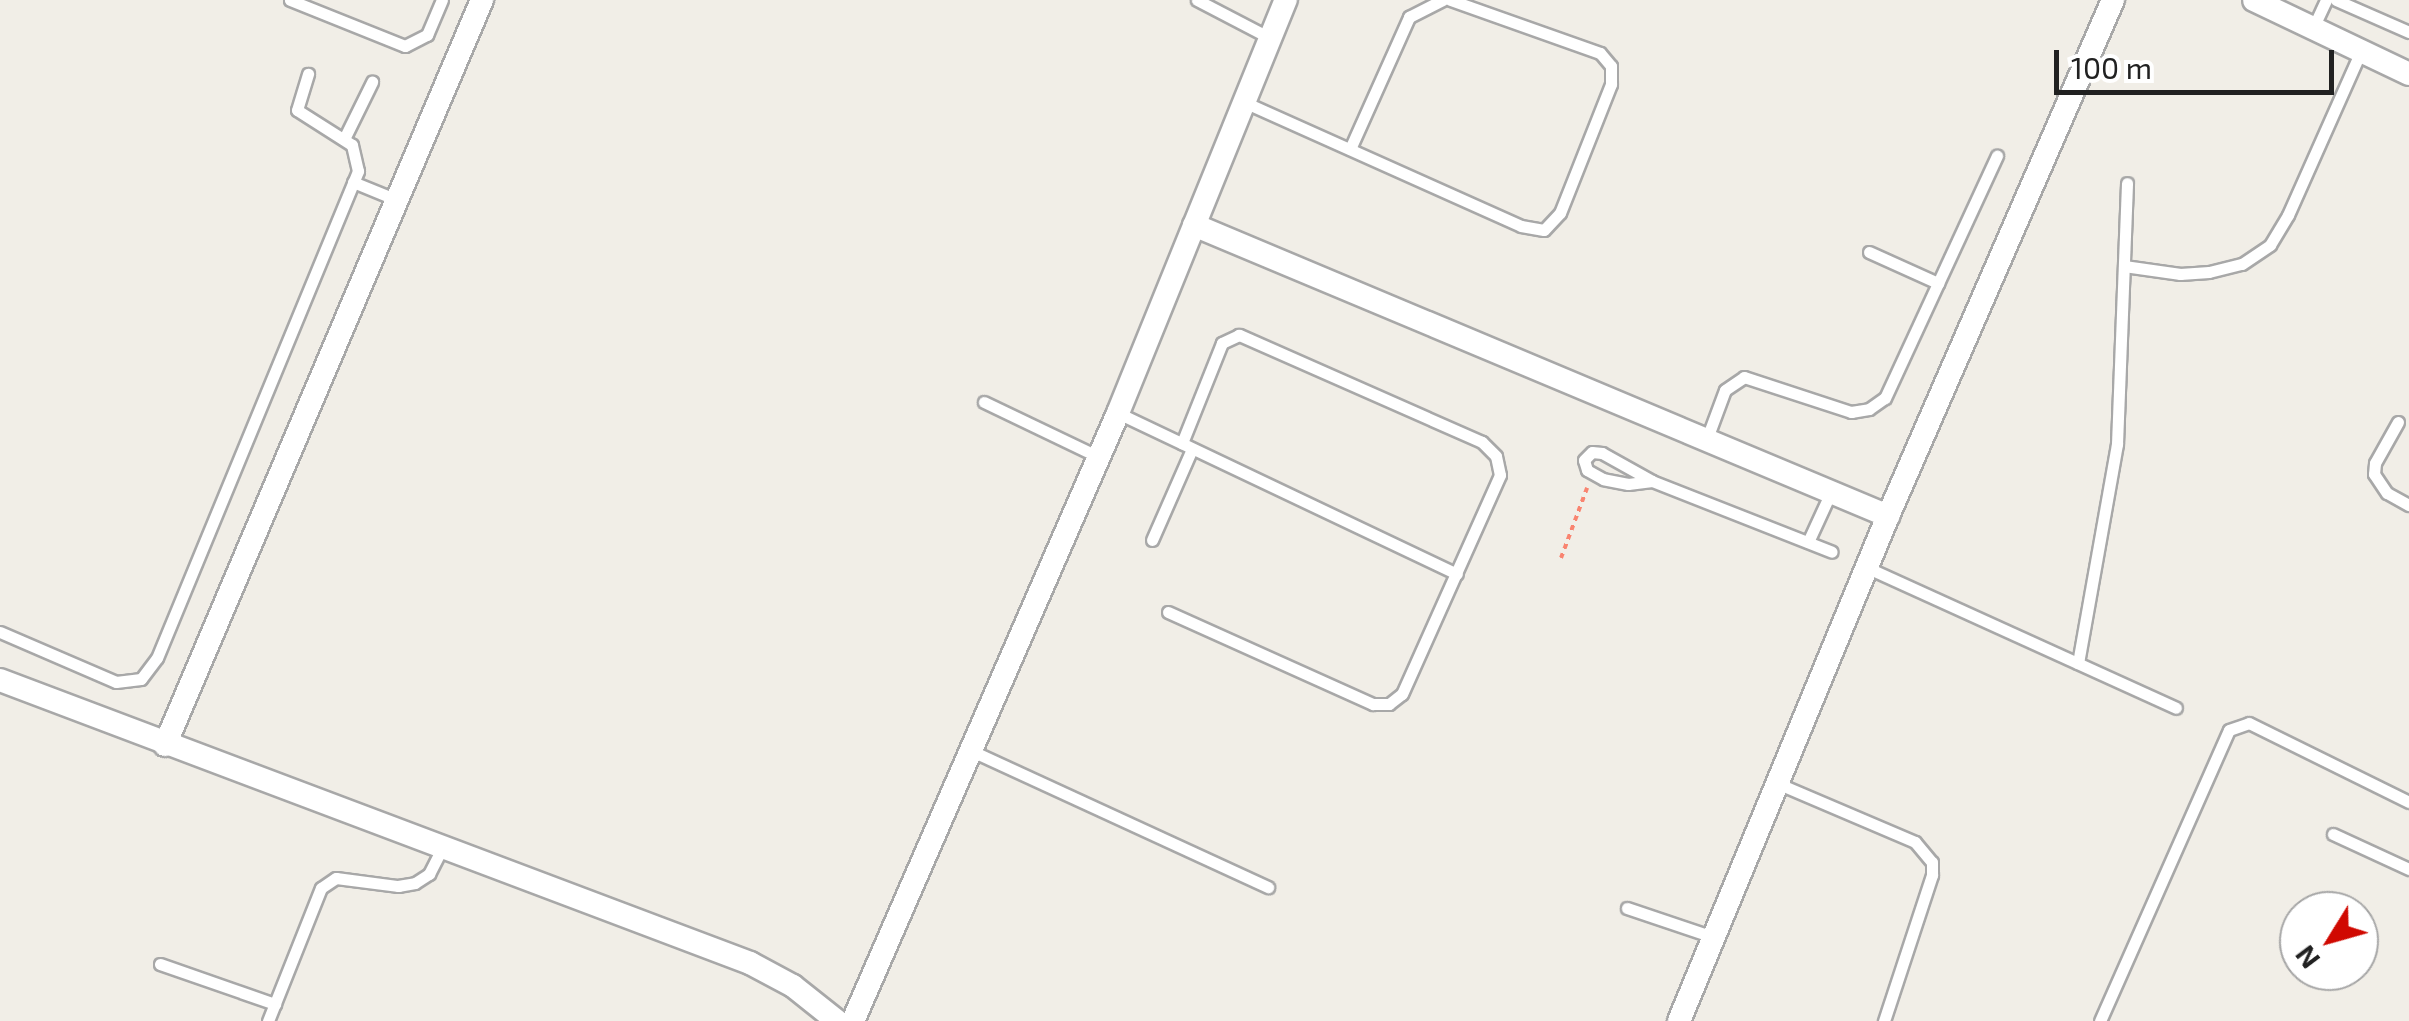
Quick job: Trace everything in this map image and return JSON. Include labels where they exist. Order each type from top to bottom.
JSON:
[{"type":"street","points":[[165,745],[482,0]]},
{"type":"street","points":[[853,1021],[1118,413],[1286,0]]},
{"type":"street","points":[[1679,1021],[1888,516],[2113,0]]},
{"type":"street","points":[[2254,0],[2409,74]]},
{"type":"street","points":[[1194,225],[1888,516]]},
{"type":"street","points":[[0,680],[750,964],[792,986],[837,1021]]},
{"type":"lane","points":[[290,0],[405,46],[427,35],[442,0]]},
{"type":"lane","points":[[1197,0],[1270,38]]},
{"type":"lane","points":[[1244,102],[1350,150],[1521,226],[1544,230],[1554,224],[1612,84],[1611,66],[1600,54],[1446,0],[1409,17],[1350,150]]},
{"type":"lane","points":[[2313,28],[2326,0]]},
{"type":"lane","points":[[2336,0],[2409,32]]},
{"type":"lane","points":[[2124,266],[2180,274],[2208,272],[2242,264],[2270,244],[2288,215],[2361,51]]},
{"type":"lane","points":[[0,632],[116,682],[128,684],[149,670],[354,182],[359,162],[344,139],[297,110],[308,74]]},
{"type":"lane","points":[[344,139],[372,82]]},
{"type":"lane","points":[[1706,441],[1725,390],[1744,377],[1851,412],[1869,409],[1885,398],[1997,156]]},
{"type":"lane","points":[[354,182],[397,200]]},
{"type":"lane","points":[[2078,663],[2116,444],[2126,183]]},
{"type":"lane","points":[[1869,252],[1938,283]]},
{"type":"lane","points":[[1152,540],[1222,344],[1239,335],[1482,442],[1496,456],[1500,475],[1402,694],[1381,706],[1168,612]]},
{"type":"lane","points":[[984,402],[1099,457]]},
{"type":"lane","points":[[1118,413],[1457,574]]},
{"type":"lane","points":[[2398,422],[2375,463],[2374,474],[2387,493],[2409,505]]},
{"type":"lane","points":[[1652,481],[1616,482],[1592,474],[1584,460],[1597,451],[1652,481],[1832,552]]},
{"type":"lane","points":[[1808,542],[1831,492]]},
{"type":"lane","points":[[1868,568],[2176,708]]},
{"type":"lane","points":[[2100,1021],[2228,730],[2248,724],[2409,802]]},
{"type":"lane","points":[[972,751],[1268,887]]},
{"type":"lane","points":[[1780,784],[1915,842],[1932,862],[1932,876],[1884,1021]]},
{"type":"lane","points":[[2333,834],[2409,869]]},
{"type":"lane","points":[[268,1021],[320,888],[336,878],[415,883],[430,874],[442,849]]},
{"type":"lane","points":[[1627,908],[1716,938]]},
{"type":"lane","points":[[160,964],[274,1004]]},
{"type":"path","points":[[1561,558],[1592,474]]}]
